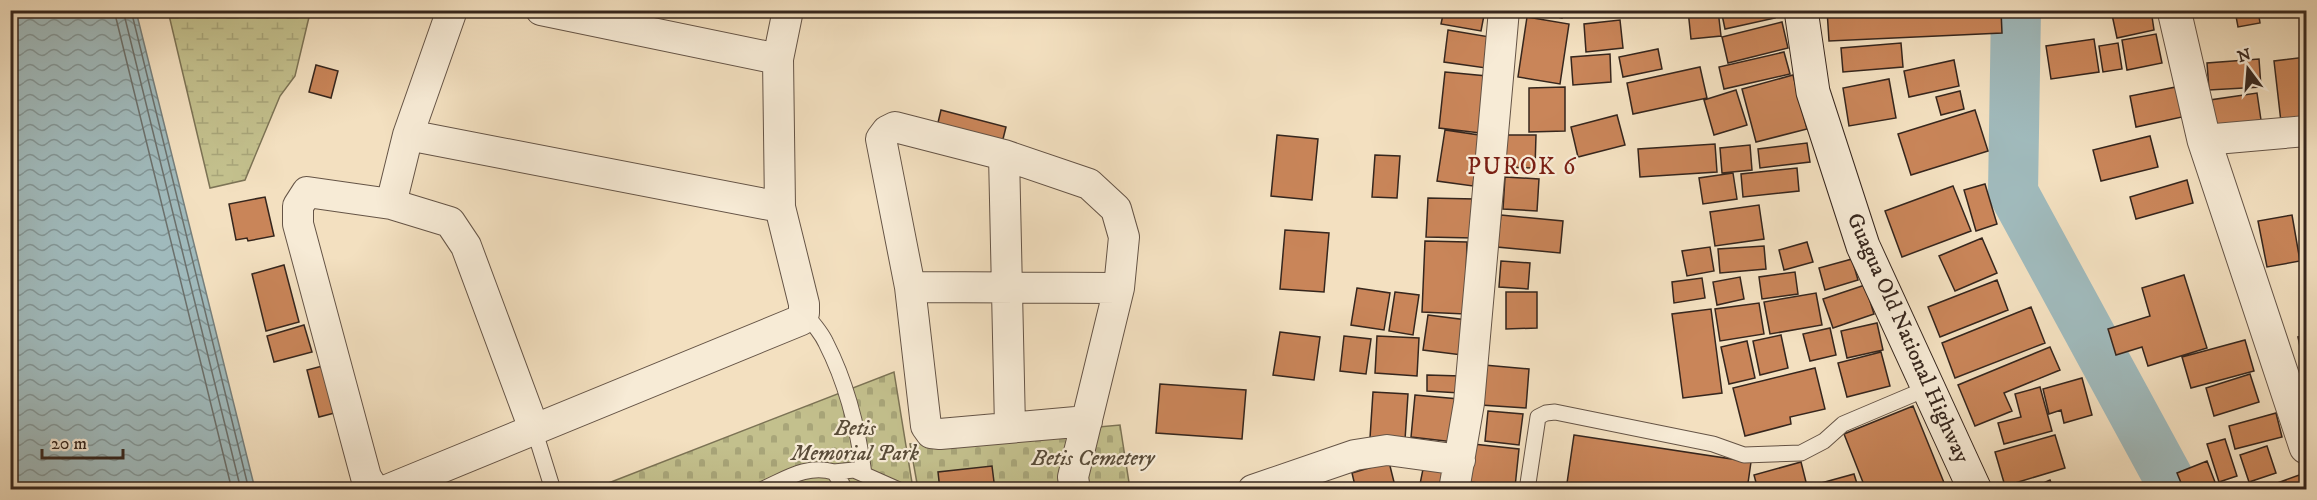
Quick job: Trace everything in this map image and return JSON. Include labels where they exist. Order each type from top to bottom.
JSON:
[{"type":"main road","name":"Guagua Old National Highway","points":[[1801,10],[1814,92],[1863,246],[1975,489]]},
{"type":"main road","points":[[2174,10],[2204,140],[2303,429]]},
{"type":"street","points":[[391,204],[408,135],[452,10]]},
{"type":"street","points":[[541,10],[778,59]]},
{"type":"street","points":[[387,489],[801,320],[804,313],[780,207],[778,59],[788,10]]},
{"type":"street","points":[[1454,489],[1469,403],[1504,10]]},
{"type":"street","points":[[1075,489],[1073,477],[1087,421],[1119,288],[1124,237],[1116,209],[1089,184],[1004,155],[895,127],[887,131],[881,139],[910,287],[926,426],[931,432],[940,434],[1087,421]]},
{"type":"street","points":[[2204,140],[2307,131]]},
{"type":"street","points":[[408,135],[780,207]]},
{"type":"street","points":[[1004,155],[1010,427]]},
{"type":"street","points":[[377,489],[366,477],[298,224],[298,206],[307,192],[391,204],[450,222],[466,246],[534,429]]},
{"type":"street","points":[[910,287],[1119,288]]},
{"type":"street","points":[[1253,489],[1355,455],[1387,450],[1460,460]]},
{"type":"lane","points":[[804,313],[825,341],[840,375],[858,435],[864,474]]},
{"type":"lane","points":[[1527,489],[1539,417],[1546,413],[1555,412],[1713,444],[1743,455],[1801,453],[1824,441],[1843,424],[1928,388]]},
{"type":"lane","points":[[534,429],[554,489]]},
{"type":"lane","points":[[761,489],[810,469],[820,468],[834,471],[854,470],[899,489]]},
{"type":"lane","points":[[834,471],[843,489]]},
{"type":"green space","points":[[298,10],[310,13],[295,76],[280,96],[245,180],[210,188],[168,11]]},
{"type":"green space","name":"Betis Memorial Park","points":[[894,372],[913,489],[593,489]]},
{"type":"green space","name":"Betis Cemetery","points":[[1120,425],[1130,489],[918,489],[910,444]]},
{"type":"water","points":[[10,11],[136,11],[255,489],[11,489]]},
{"type":"building","points":[[1444,10],[1485,10],[1481,31],[1441,24]]},
{"type":"building","points":[[1529,10],[1564,10],[1562,18]]},
{"type":"building","points":[[1688,10],[1718,10],[1721,36],[1691,39]]},
{"type":"building","points":[[1721,10],[1773,10],[1775,18],[1725,29]]},
{"type":"building","points":[[1827,10],[2001,10],[2002,33],[1829,41]]},
{"type":"building","points":[[2111,10],[2151,10],[2154,30],[2117,38]]},
{"type":"building","points":[[2258,10],[2260,23],[2238,27],[2235,11]]},
{"type":"building","points":[[1527,17],[1569,24],[1560,84],[1518,77]]},
{"type":"building","points":[[1620,20],[1623,48],[1586,52],[1584,24]]},
{"type":"building","points":[[1782,22],[1788,48],[1728,63],[1722,37]]},
{"type":"building","points":[[1448,30],[1490,37],[1486,68],[1444,62]]},
{"type":"building","points":[[2156,34],[2162,63],[2127,70],[2122,40]]},
{"type":"building","points":[[2094,39],[2099,72],[2051,79],[2046,46]]},
{"type":"building","points":[[1901,43],[1903,67],[1843,72],[1841,48]]},
{"type":"building","points":[[2118,43],[2122,69],[2103,72],[2099,46]]},
{"type":"building","points":[[1658,49],[1662,69],[1623,77],[1619,57]]},
{"type":"building","points":[[1784,52],[1790,74],[1724,89],[1719,67]]},
{"type":"building","points":[[1610,54],[1611,82],[1573,85],[1571,57]]},
{"type":"building","points":[[2306,57],[2306,119],[2281,122],[2274,61]]},
{"type":"building","points":[[2259,59],[2261,87],[2209,90],[2207,63]]},
{"type":"building","points":[[1954,60],[1959,86],[1909,97],[1904,71]]},
{"type":"building","points":[[316,65],[338,71],[331,98],[309,92]]},
{"type":"building","points":[[1700,67],[1707,98],[1633,114],[1627,83]]},
{"type":"building","points":[[1445,72],[1487,76],[1480,133],[1439,128]]},
{"type":"building","points":[[1793,75],[1807,129],[1756,142],[1742,89]]},
{"type":"building","points":[[1889,79],[1896,118],[1849,126],[1843,88]]},
{"type":"building","points":[[1565,87],[1565,131],[1529,132],[1529,88]]},
{"type":"building","points":[[2176,87],[2182,117],[2136,127],[2130,96]]},
{"type":"building","points":[[1736,90],[1747,125],[1714,135],[1704,100]]},
{"type":"building","points":[[1960,91],[1964,109],[1941,115],[1936,97]]},
{"type":"building","points":[[2257,93],[2261,120],[2214,126],[2210,100]]},
{"type":"building","points":[[941,110],[1006,127],[1001,147],[936,131]]},
{"type":"building","points":[[1975,110],[1988,151],[1911,175],[1898,134]]},
{"type":"building","points":[[1617,115],[1625,145],[1578,157],[1571,127]]},
{"type":"building","points":[[1445,130],[1479,135],[1473,186],[1437,181]]},
{"type":"building","points":[[1277,135],[1318,139],[1312,200],[1271,196]]},
{"type":"building","points":[[1500,135],[1536,135],[1535,168],[1501,167]]},
{"type":"building","points":[[2150,136],[2158,167],[2101,181],[2093,150]]},
{"type":"building","points":[[1807,143],[1810,162],[1760,168],[1758,149]]},
{"type":"building","points":[[1715,144],[1717,172],[1640,177],[1638,149]]},
{"type":"building","points":[[1750,145],[1752,170],[1722,173],[1720,148]]},
{"type":"building","points":[[1375,155],[1400,156],[1397,198],[1372,197]]},
{"type":"building","points":[[1797,168],[1799,191],[1743,197],[1741,174]]},
{"type":"building","points":[[1733,173],[1737,199],[1703,204],[1699,178]]},
{"type":"building","points":[[1505,177],[1539,179],[1537,211],[1503,209]]},
{"type":"building","points":[[2187,180],[2193,203],[2136,219],[2130,197]]},
{"type":"building","points":[[1985,184],[1997,224],[1976,231],[1964,190]]},
{"type":"building","points":[[1953,186],[1971,231],[1902,257],[1885,211]]},
{"type":"building","points":[[265,197],[274,236],[248,241],[247,238],[236,240],[229,204]]},
{"type":"building","points":[[1428,198],[1475,199],[1474,238],[1426,237]]},
{"type":"building","points":[[1759,205],[1764,239],[1715,246],[1710,212]]},
{"type":"building","points":[[1501,215],[1563,221],[1560,253],[1497,247]]},
{"type":"building","points":[[2292,215],[2300,261],[2267,267],[2258,221]]},
{"type":"building","points":[[1285,230],[1329,233],[1324,292],[1280,289]]},
{"type":"building","points":[[1982,238],[1997,273],[1955,291],[1939,256]]},
{"type":"building","points":[[1425,241],[1467,242],[1465,314],[1422,312]]},
{"type":"building","points":[[1807,242],[1813,262],[1784,270],[1779,250]]},
{"type":"building","points":[[1764,246],[1766,269],[1720,273],[1718,249]]},
{"type":"building","points":[[1710,247],[1714,271],[1687,276],[1682,251]]},
{"type":"building","points":[[1852,259],[1858,280],[1825,290],[1819,268]]},
{"type":"building","points":[[1501,261],[1530,263],[1528,289],[1499,287]]},
{"type":"building","points":[[284,265],[299,322],[266,331],[252,274]]},
{"type":"building","points":[[1795,272],[1798,294],[1762,299],[1759,277]]},
{"type":"building","points":[[2184,275],[2207,348],[2148,366],[2142,347],[2116,355],[2108,329],[2150,316],[2142,288]]},
{"type":"building","points":[[1740,277],[1744,299],[1717,305],[1713,282]]},
{"type":"building","points":[[1702,278],[1705,298],[1674,303],[1672,282]]},
{"type":"building","points":[[1997,280],[2008,310],[1940,337],[1928,307]]},
{"type":"building","points":[[1865,285],[1874,314],[1833,328],[1823,299]]},
{"type":"building","points":[[1357,288],[1390,293],[1384,330],[1351,325]]},
{"type":"building","points":[[1395,292],[1419,295],[1413,335],[1389,331]]},
{"type":"building","points":[[1506,292],[1537,292],[1537,328],[1506,329]]},
{"type":"building","points":[[1816,293],[1822,325],[1770,334],[1764,302]]},
{"type":"building","points":[[1759,303],[1764,334],[1720,341],[1715,309]]},
{"type":"building","points":[[2031,307],[2045,343],[1955,378],[1942,343]]},
{"type":"building","points":[[1711,309],[1722,393],[1683,398],[1672,314]]},
{"type":"building","points":[[1428,315],[1467,320],[1462,355],[1423,350]]},
{"type":"building","points":[[1877,323],[1883,350],[1847,358],[1841,331]]},
{"type":"building","points":[[304,325],[312,352],[274,362],[267,336]]},
{"type":"building","points":[[1830,328],[1836,355],[1810,361],[1803,334]]},
{"type":"building","points":[[1280,332],[1320,337],[1314,380],[1273,375]]},
{"type":"building","points":[[1781,335],[1788,368],[1760,375],[1753,341]]},
{"type":"building","points":[[1344,336],[1371,339],[1366,374],[1340,371]]},
{"type":"building","points":[[1377,336],[1419,338],[1417,376],[1375,373]]},
{"type":"building","points":[[2306,336],[2306,361],[2303,362],[2298,337]]},
{"type":"building","points":[[2245,340],[2254,371],[2191,388],[2182,357]]},
{"type":"building","points":[[1747,341],[1755,378],[1729,384],[1721,347]]},
{"type":"building","points":[[2050,347],[2060,370],[2004,393],[2012,411],[1975,426],[1958,385]]},
{"type":"building","points":[[1881,352],[1890,386],[1847,397],[1838,363]]},
{"type":"building","points":[[334,363],[346,410],[319,417],[307,370]]},
{"type":"building","points":[[1484,365],[1529,369],[1526,408],[1481,405]]},
{"type":"building","points":[[1815,368],[1825,409],[1790,417],[1791,424],[1745,436],[1733,388]]},
{"type":"building","points":[[2250,374],[2259,402],[2214,416],[2206,388]]},
{"type":"building","points":[[1427,375],[1461,376],[1460,393],[1427,391]]},
{"type":"building","points":[[2082,378],[2092,415],[2064,423],[2061,410],[2049,414],[2043,389]]},
{"type":"building","points":[[1160,384],[1246,390],[1242,439],[1156,433]]},
{"type":"building","points":[[2040,387],[2052,431],[2004,444],[1998,423],[2021,417],[2015,394]]},
{"type":"building","points":[[1373,392],[1408,394],[1405,440],[1370,438]]},
{"type":"building","points":[[1415,395],[1459,399],[1454,442],[1411,437]]},
{"type":"building","points":[[1913,406],[1947,490],[1866,490],[1844,434]]},
{"type":"building","points":[[1488,411],[1523,414],[1519,445],[1485,441]]},
{"type":"building","points":[[2276,413],[2282,437],[2235,449],[2229,426]]},
{"type":"building","points":[[1574,435],[1751,462],[1747,490],[1566,490]]},
{"type":"building","points":[[2055,435],[2065,468],[2005,486],[1995,452]]},
{"type":"building","points":[[2225,439],[2237,476],[2219,482],[2207,444]]},
{"type":"building","points":[[1473,444],[1519,449],[1515,487],[1469,482]]},
{"type":"building","points":[[2267,446],[2276,473],[2249,482],[2240,455]]},
{"type":"building","points":[[2207,461],[2218,490],[2184,490],[2177,473]]},
{"type":"building","points":[[1389,462],[1396,490],[1356,490],[1352,473]]},
{"type":"building","points":[[1801,462],[1808,490],[1758,490],[1754,475]]},
{"type":"building","points":[[1424,464],[1453,468],[1450,490],[1419,489]]},
{"type":"building","points":[[992,466],[995,490],[940,490],[938,472]]},
{"type":"building","points":[[1854,474],[1859,490],[1811,490],[1810,486]]},
{"type":"building","points":[[2302,474],[2306,490],[2258,490]]},
{"type":"building","points":[[2050,480],[2054,490],[2028,490]]},
{"type":"waterway","points":[[2016,10],[2013,192],[2175,490]]},
{"type":"district","name":"PUROK 6","points":[[1522,167]]}]
